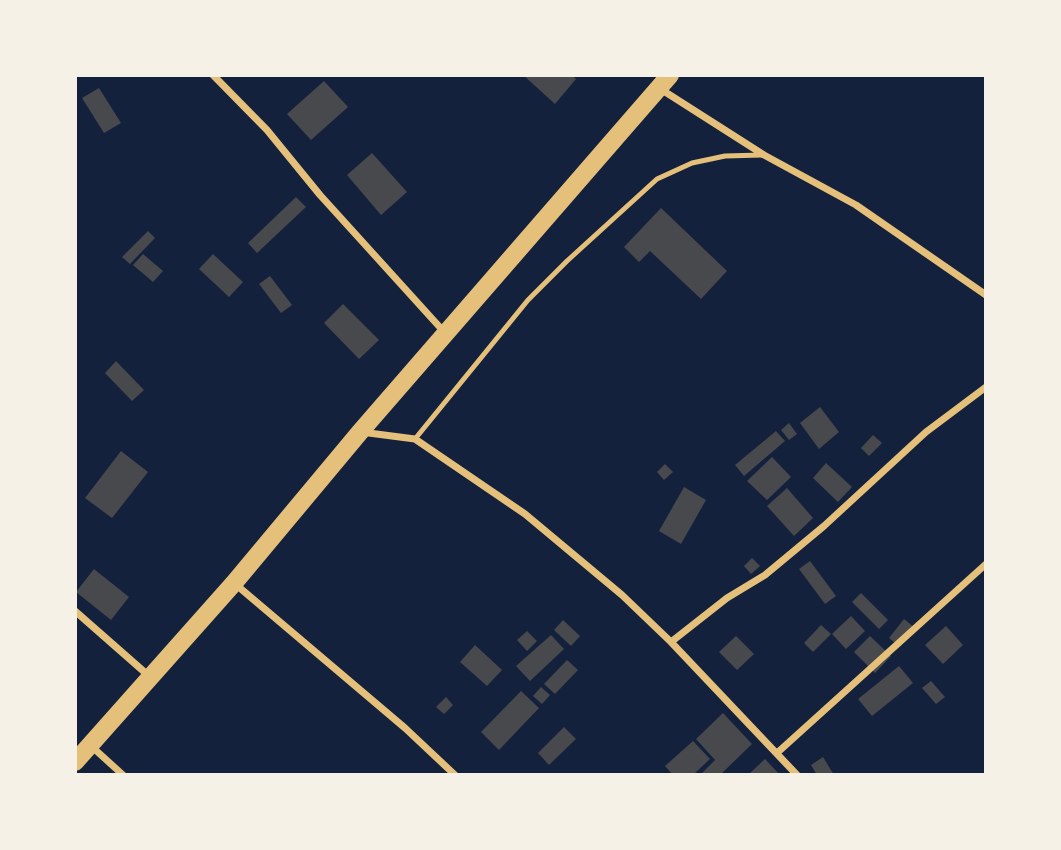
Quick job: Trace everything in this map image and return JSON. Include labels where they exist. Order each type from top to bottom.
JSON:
[{"type":"main road","points":[[75,762],[234,583],[360,432],[447,335],[664,81]]},
{"type":"street","points":[[213,75],[267,130],[320,195],[447,335]]},
{"type":"street","points":[[664,81],[764,155],[856,205],[986,295]]},
{"type":"street","points":[[671,642],[727,598],[765,575],[824,526],[926,432],[986,387]]},
{"type":"street","points":[[360,432],[415,439],[525,514],[622,595],[671,642],[797,775]]},
{"type":"street","points":[[777,752],[986,564]]},
{"type":"street","points":[[234,583],[405,728],[456,775]]},
{"type":"street","points":[[75,611],[149,676]]},
{"type":"street","points":[[90,745],[123,775]]},
{"type":"lane","points":[[415,439],[528,300],[575,253],[657,179],[692,163],[725,156],[764,155]]},
{"type":"building","points":[[523,75],[572,75],[576,79],[555,104]]},
{"type":"building","points":[[324,81],[348,107],[311,140],[287,114]]},
{"type":"building","points":[[99,88],[121,123],[104,133],[82,98]]},
{"type":"building","points":[[372,153],[407,192],[381,215],[347,175]]},
{"type":"building","points":[[296,197],[306,207],[257,253],[248,243]]},
{"type":"building","points":[[661,208],[727,271],[701,299],[650,251],[639,262],[624,247]]},
{"type":"building","points":[[148,231],[155,238],[130,264],[122,257]]},
{"type":"building","points":[[143,254],[163,271],[153,282],[133,265]]},
{"type":"building","points":[[213,254],[243,282],[229,297],[199,269]]},
{"type":"building","points":[[270,276],[292,305],[281,313],[259,284]]},
{"type":"building","points":[[343,304],[379,340],[359,359],[324,323]]},
{"type":"building","points":[[116,361],[144,390],[132,401],[105,373]]},
{"type":"building","points":[[820,407],[839,432],[819,449],[800,423]]},
{"type":"building","points":[[789,423],[797,434],[789,440],[781,430]]},
{"type":"building","points":[[776,431],[785,441],[744,476],[735,465]]},
{"type":"building","points":[[873,435],[882,443],[869,456],[861,448]]},
{"type":"building","points":[[121,451],[148,472],[112,518],[85,498]]},
{"type":"building","points":[[772,457],[791,477],[767,500],[747,481]]},
{"type":"building","points":[[826,463],[852,487],[838,502],[813,478]]},
{"type":"building","points":[[665,464],[673,472],[664,480],[657,472]]},
{"type":"building","points":[[684,487],[706,500],[681,544],[659,531]]},
{"type":"building","points":[[787,488],[813,518],[794,536],[767,506]]},
{"type":"building","points":[[752,558],[760,566],[751,574],[744,566]]},
{"type":"building","points":[[810,561],[836,596],[825,604],[799,569]]},
{"type":"building","points":[[94,569],[129,597],[111,620],[76,592]]},
{"type":"building","points":[[861,593],[888,620],[879,629],[852,602]]},
{"type":"building","points":[[851,616],[865,631],[846,649],[832,634]]},
{"type":"building","points":[[904,619],[915,628],[900,647],[889,638]]},
{"type":"building","points":[[563,620],[580,636],[571,646],[554,630]]},
{"type":"building","points":[[821,625],[831,634],[813,652],[804,643]]},
{"type":"building","points":[[946,626],[963,645],[943,664],[925,645]]},
{"type":"building","points":[[527,631],[537,641],[527,651],[517,640]]},
{"type":"building","points":[[551,635],[564,649],[530,681],[516,666]]},
{"type":"building","points":[[736,636],[754,654],[737,670],[719,652]]},
{"type":"building","points":[[870,636],[891,656],[875,673],[854,652]]},
{"type":"building","points":[[475,645],[502,670],[487,686],[460,662]]},
{"type":"building","points":[[567,660],[578,670],[555,694],[544,684]]},
{"type":"building","points":[[899,666],[913,683],[872,716],[858,699]]},
{"type":"building","points":[[931,681],[945,697],[936,704],[922,688]]},
{"type":"building","points":[[541,687],[550,695],[542,704],[533,696]]},
{"type":"building","points":[[521,691],[539,708],[499,750],[481,732]]},
{"type":"building","points":[[446,697],[453,705],[444,714],[436,707]]},
{"type":"building","points":[[723,713],[752,744],[720,775],[700,775],[715,760],[696,739]]},
{"type":"building","points":[[564,727],[576,739],[549,765],[538,753]]},
{"type":"building","points":[[693,741],[710,759],[693,775],[673,775],[665,766]]},
{"type":"building","points":[[823,757],[834,775],[817,775],[811,765]]},
{"type":"building","points":[[765,759],[780,775],[750,773]]}]
